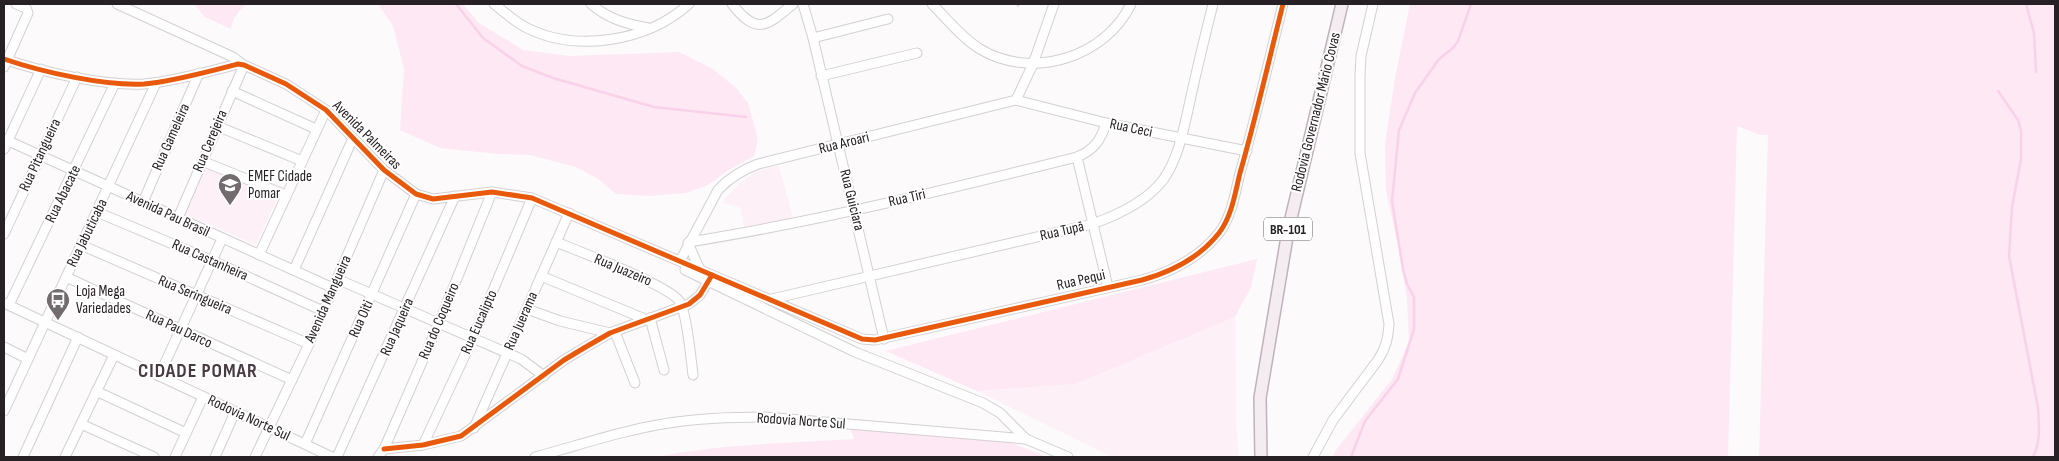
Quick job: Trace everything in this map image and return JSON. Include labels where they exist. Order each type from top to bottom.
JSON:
[{"type":"main road","name":"Rodovia Governador Mário Covas","points":[[1261,457],[1260,398],[1288,231],[1342,4]]},
{"type":"street","points":[[16,4],[26,8],[28,13],[5,62],[115,83],[156,83],[243,65]]},
{"type":"street","name":"Avenida Palmeiras","points":[[116,4],[233,57],[243,65],[286,84],[326,110],[384,170],[416,194],[433,199],[492,192],[532,198],[680,261]]},
{"type":"street","points":[[494,4],[524,26],[544,35],[569,40],[609,39],[651,29],[669,20],[689,4]]},
{"type":"street","points":[[591,4],[614,20],[651,29]]},
{"type":"street","points":[[732,4],[753,23],[761,25],[772,22],[793,4]]},
{"type":"street","name":"Rua Guiciara","points":[[803,4],[813,38],[884,339]]},
{"type":"street","points":[[932,4],[978,48],[1008,61],[1033,64],[1067,58],[1099,42],[1119,25],[1131,4]]},
{"type":"street","points":[[1016,100],[1033,64],[1054,4]]},
{"type":"street","name":"Rua Tupã","points":[[771,299],[1092,224],[1124,210],[1154,189],[1169,171],[1181,139],[1213,4]]},
{"type":"street","name":"Rua Pequi","points":[[710,278],[771,299],[862,338],[884,339],[1155,277],[1182,264],[1208,245],[1218,234],[1228,217],[1247,151],[1283,4]]},
{"type":"street","points":[[1313,457],[1333,420],[1378,360],[1388,339],[1389,324],[1360,153],[1360,76],[1362,56],[1373,4]]},
{"type":"street","points":[[813,38],[888,19]]},
{"type":"street","points":[[821,76],[917,53]]},
{"type":"street","name":"Rua Cerejeira","points":[[178,218],[243,65]]},
{"type":"street","points":[[5,143],[41,69]]},
{"type":"street","name":"Rua Gameleira","points":[[143,202],[199,73]]},
{"type":"street","name":"Rua Pitangueira","points":[[4,234],[39,155],[77,77]]},
{"type":"street","name":"Rua Abacate","points":[[7,304],[75,170],[115,83]]},
{"type":"street","name":"Rua Jabuticaba","points":[[4,411],[8,390],[28,358],[156,83]]},
{"type":"street","points":[[232,91],[316,129]]},
{"type":"street","name":"Rua Ceci","points":[[1016,100],[1106,123],[1247,151]]},
{"type":"street","name":"Rua Aroari","points":[[680,261],[688,242],[718,190],[736,174],[758,164],[1016,100]]},
{"type":"street","points":[[259,255],[326,110]]},
{"type":"street","name":"Rua Tiri","points":[[688,242],[772,228],[1077,157],[1088,152],[1096,145],[1103,134],[1106,123]]},
{"type":"street","points":[[217,126],[302,161]]},
{"type":"street","points":[[294,270],[354,138]]},
{"type":"street","name":"Avenida Pau Brasil","points":[[5,143],[75,170],[222,239],[294,270],[372,295],[439,323],[526,362],[544,376]]},
{"type":"street","points":[[1077,157],[1108,287]]},
{"type":"street","points":[[202,161],[286,195]]},
{"type":"street","name":"Avenida Mangueira","points":[[255,457],[309,344],[384,170]]},
{"type":"street","name":"Rua do Coqueiro","points":[[384,449],[439,323],[492,192]]},
{"type":"street","name":"Rua Oiti","points":[[305,444],[416,194]]},
{"type":"street","name":"Rua Jaqueira","points":[[338,457],[455,196]]},
{"type":"street","name":"Rua Eucalipto","points":[[423,445],[473,338],[532,198]]},
{"type":"street","name":"Rua Castanheira","points":[[97,212],[213,261],[323,311]]},
{"type":"street","name":"Rua Juerama","points":[[473,428],[569,213]]},
{"type":"street","points":[[159,376],[222,239]]},
{"type":"street","name":"Rua Juazeiro","points":[[556,242],[662,288],[677,298],[683,308]]},
{"type":"street","points":[[688,242],[700,270]]},
{"type":"street","name":"Rua Seringueira","points":[[81,245],[309,344]]},
{"type":"street","points":[[680,261],[700,270],[710,278]]},
{"type":"street","points":[[680,261],[684,269],[710,278],[854,352],[983,403],[1000,413],[1026,439]]},
{"type":"street","points":[[541,276],[648,319]]},
{"type":"street","name":"Rua Pau Darco","points":[[66,277],[292,380]]},
{"type":"street","points":[[378,457],[384,449],[423,445],[455,438],[473,428],[564,360],[612,332],[683,308],[694,300],[710,278]]},
{"type":"street","name":"Rodovia Norte Sul","points":[[7,304],[332,457]]},
{"type":"street","points":[[683,308],[694,375]]},
{"type":"street","points":[[527,309],[560,321],[612,332]]},
{"type":"street","points":[[648,319],[664,370]]},
{"type":"street","points":[[612,332],[635,383]]},
{"type":"street","points":[[23,457],[78,337]]},
{"type":"street","points":[[4,347],[28,358]]},
{"type":"street","points":[[65,457],[114,355]]},
{"type":"street","points":[[96,391],[186,433]]},
{"type":"street","points":[[175,457],[203,397]]},
{"type":"street","points":[[215,457],[235,412]]},
{"type":"street","name":"Rodovia Norte Sul","points":[[535,457],[607,436],[667,423],[729,417],[764,417],[1026,439],[1068,457]]},
{"type":"street","points":[[81,424],[154,457]]},
{"type":"shaded area","points":[[194,4],[247,4],[236,15],[231,29],[205,17]]},
{"type":"shaded area","points":[[378,4],[463,4],[479,23],[523,50],[570,56],[679,52],[713,69],[736,88],[748,103],[758,139],[754,156],[727,171],[706,186],[686,193],[648,196],[616,194],[597,178],[576,167],[530,155],[440,148],[400,130],[404,69],[393,26]]},
{"type":"shaded area","points":[[1410,4],[2055,4],[2055,457],[1759,457],[1768,135],[1760,135],[1737,126],[1728,457],[1332,457],[1392,379],[1409,342],[1407,298],[1386,191],[1385,144],[1395,78]]},
{"type":"shaded area","name":"EMEF Cidade Pomar","points":[[204,166],[277,198],[256,245],[183,213]]},
{"type":"shaded area","points":[[779,166],[793,218],[744,227],[741,208],[724,203],[724,200],[741,182],[752,174],[760,170]]},
{"type":"shaded area","points":[[1257,259],[1251,287],[1235,317],[1076,384],[977,391],[886,351]]},
{"type":"shaded area","points":[[1235,317],[1236,424],[1239,457],[1112,457],[977,391],[1076,384]]},
{"type":"shaded area","points":[[850,427],[1004,440],[1047,457],[656,457],[705,449],[854,439]]},
{"type":"waterway","points":[[456,4],[483,38],[522,66],[553,78],[654,107],[746,117]]},
{"type":"waterway","points":[[1351,457],[1365,421],[1398,379],[1414,329],[1414,297],[1407,284],[1403,269],[1392,201],[1399,130],[1415,93],[1439,59],[1453,48],[1458,41],[1471,4]]},
{"type":"waterway","points":[[2026,4],[2034,33],[2036,72]]},
{"type":"waterway","points":[[1998,91],[2018,120],[2021,131],[2021,159],[2012,207],[2009,256],[2038,408],[2038,439],[2033,457]]},
{"type":"cycle path","points":[[712,275],[862,339],[875,340],[1142,280],[1164,273],[1203,249],[1219,233],[1227,219],[1235,196],[1283,4]]},
{"type":"cycle path","points":[[4,59],[36,69],[73,77],[128,84],[166,81],[238,64],[244,65],[286,84],[326,110],[384,170],[416,194],[433,199],[492,192],[532,198],[712,275],[700,295],[689,304],[610,333],[584,348],[564,360],[461,436],[423,445],[384,449]]},
{"type":"place","name":"EMEF Cidade Pomar","points":[[230,206]]},
{"type":"place","name":"Loja Mega Variedades","points":[[58,321]]},
{"type":"district","name":"CIDADE POMAR","points":[[198,371]]}]
